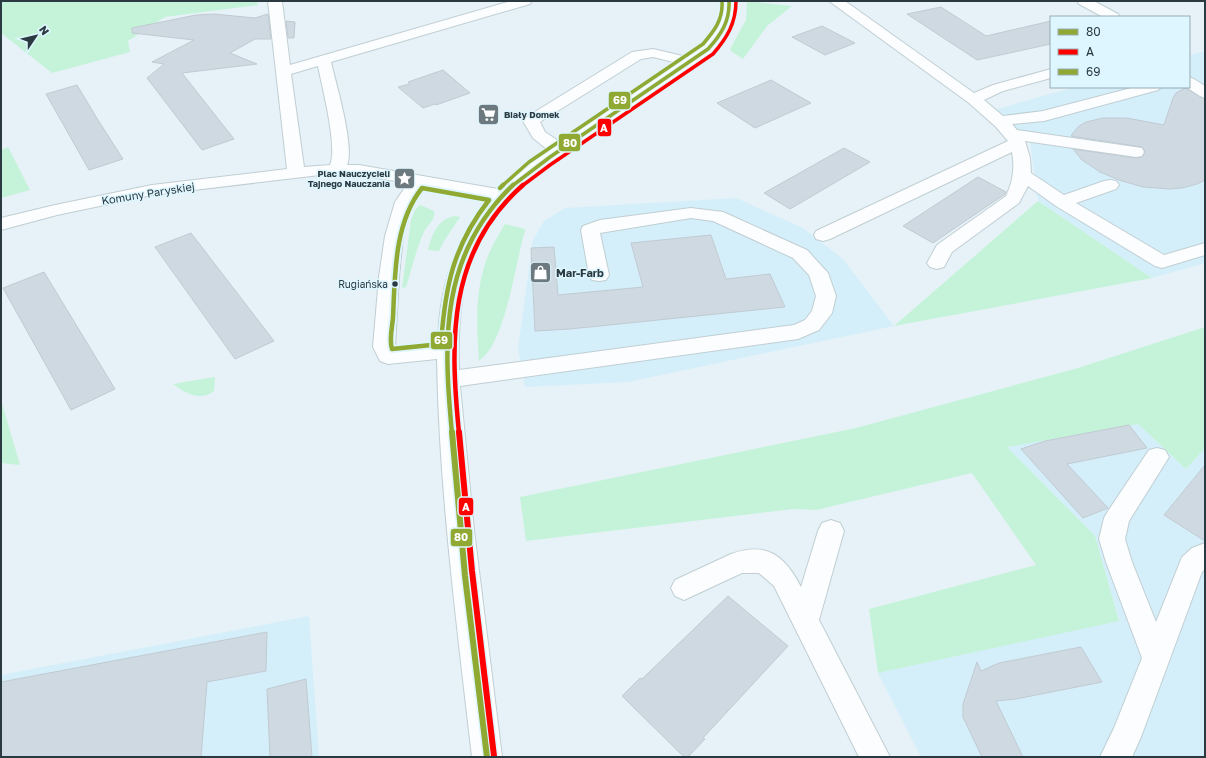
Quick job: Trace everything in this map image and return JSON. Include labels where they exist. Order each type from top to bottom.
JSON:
[{"type":"street","points":[[275,1],[296,173],[337,169],[359,170],[501,195]]},
{"type":"street","points":[[284,71],[324,61],[525,1]]},
{"type":"street","points":[[487,757],[460,522],[450,403],[448,350],[452,295],[461,261],[476,231],[501,195],[524,174],[691,62],[708,49],[724,30],[729,18],[729,1]]},
{"type":"street","points":[[836,1],[973,99],[998,121],[1014,138],[1023,175],[1020,188],[1013,199],[944,249],[938,263]]},
{"type":"street","points":[[1084,1],[1111,16]]},
{"type":"street","points":[[559,150],[539,135],[531,121],[637,55],[653,52],[691,62]]},
{"type":"street","points":[[324,61],[341,144],[341,160],[337,169]]},
{"type":"street","points":[[973,99],[998,88],[1050,73]]},
{"type":"street","points":[[1193,78],[1205,93]]},
{"type":"street","points":[[998,121],[1044,116],[1149,88]]},
{"type":"street","points":[[822,235],[1014,138],[1136,152]]},
{"type":"street","name":"Komuny Paryskiej","points":[[1,224],[55,210],[146,192],[296,173]]},
{"type":"street","points":[[1023,175],[1062,202],[1162,262],[1205,249]]},
{"type":"street","points":[[419,180],[404,202],[394,236],[389,277],[384,347],[388,356],[448,350]]},
{"type":"street","points":[[1062,202],[1110,185]]},
{"type":"street","points":[[449,379],[520,371],[798,332],[812,325],[822,314],[826,296],[818,273],[800,254],[717,216],[692,213],[600,226],[590,230],[599,275]]},
{"type":"street","points":[[1156,658],[1119,562],[1112,539],[1117,518],[1157,457]]},
{"type":"street","points":[[805,621],[830,531]]},
{"type":"street","points":[[1115,757],[1126,737],[1191,566],[1205,554]]},
{"type":"street","points":[[684,588],[740,562],[765,562],[783,578],[875,757]]},
{"type":"shaded area","points":[[1205,51],[1205,263],[1152,278],[1038,201],[1030,141],[994,110],[1071,88],[1190,88],[1190,55]]},
{"type":"shaded area","points":[[736,198],[803,228],[843,259],[894,326],[628,382],[525,387],[518,348],[533,240],[544,221],[565,208]]},
{"type":"shaded area","points":[[1138,424],[1186,469],[1205,448],[1205,757],[921,757],[878,673],[1119,620],[1095,536],[1007,447],[1114,425]]},
{"type":"shaded area","points":[[309,616],[319,757],[1,757],[1,675]]},
{"type":"green space","points":[[1,1],[257,1],[258,5],[165,17],[128,41],[130,52],[52,73],[1,33]]},
{"type":"green space","points":[[747,1],[792,6],[767,26],[743,59],[730,49],[746,20]]},
{"type":"green space","points":[[8,147],[30,190],[1,198],[1,150]]},
{"type":"green space","points":[[1038,201],[1152,278],[894,326]]},
{"type":"green space","points":[[420,205],[434,211],[434,216],[422,237],[406,287],[402,288],[411,220],[415,210]]},
{"type":"green space","points":[[455,216],[460,217],[439,251],[428,250],[436,228],[444,220]]},
{"type":"green space","points":[[505,224],[525,229],[525,231],[503,320],[496,338],[488,352],[479,361],[477,316],[480,282],[489,253]]},
{"type":"green space","points":[[1205,327],[1205,448],[1186,469],[1138,424],[1007,447],[1095,536],[1119,621],[878,673],[869,609],[1036,565],[972,473],[816,510],[793,509],[526,541],[520,497],[856,428],[1078,368]]},
{"type":"green space","points":[[215,377],[214,391],[203,396],[188,393],[173,384]]},
{"type":"green space","points":[[1,400],[20,465],[1,463]]},
{"type":"building","points":[[941,7],[986,36],[1050,21],[1050,44],[977,60],[907,14]]},
{"type":"building","points":[[214,14],[255,18],[268,14],[271,39],[255,39],[230,53],[257,64],[182,73],[234,139],[202,150],[147,78],[164,64],[152,62],[194,40],[132,33],[132,28],[196,15]]},
{"type":"building","points":[[286,21],[295,22],[294,38],[288,38]]},
{"type":"building","points":[[822,26],[855,43],[825,55],[792,37]]},
{"type":"building","points":[[443,70],[470,93],[423,108],[398,87],[410,84],[408,82]]},
{"type":"building","points":[[771,80],[811,103],[755,128],[717,103]]},
{"type":"building","points":[[77,85],[123,159],[89,170],[46,94]]},
{"type":"building","points":[[1185,88],[1205,99],[1205,180],[1182,188],[1170,189],[1143,187],[1119,180],[1100,172],[1082,160],[1073,149],[1136,158],[1142,157],[1145,151],[1142,147],[1071,136],[1079,126],[1086,122],[1103,118],[1127,118],[1164,125],[1173,98],[1176,93]]},
{"type":"building","points":[[844,148],[870,162],[790,209],[764,193]]},
{"type":"building","points":[[978,177],[1006,192],[1005,194],[933,243],[903,226]]},
{"type":"building","points":[[191,233],[274,341],[235,359],[155,247]]},
{"type":"building","points":[[711,235],[726,279],[770,274],[785,307],[570,329],[535,331],[531,248],[554,247],[558,295],[643,287],[631,243]]},
{"type":"building","points":[[44,272],[115,389],[71,410],[3,288]]},
{"type":"building","points":[[1129,425],[1147,448],[1067,464],[1108,508],[1083,518],[1021,449],[1045,441]]},
{"type":"building","points":[[1205,465],[1205,541],[1164,515]]},
{"type":"building","points":[[728,596],[788,646],[703,738],[705,739],[688,757],[684,757],[622,696],[640,678],[642,679]]},
{"type":"building","points":[[267,632],[266,671],[207,682],[201,757],[1,757],[1,682]]},
{"type":"building","points":[[1081,647],[1102,682],[1016,699],[996,701],[1023,757],[982,757],[963,717],[963,704],[977,662],[981,671],[999,663]]},
{"type":"building","points":[[306,679],[312,757],[270,757],[267,689]]},
{"type":"transit line","name":"80","points":[[487,757],[465,576],[449,403],[448,338],[449,317],[454,284],[466,249],[472,237],[485,216],[503,195],[525,175],[550,157],[708,49],[721,33],[727,21],[729,1]]},
{"type":"transit line","name":"A","points":[[494,756],[472,571],[455,378],[454,357],[456,315],[459,295],[465,273],[483,232],[505,202],[527,182],[550,165],[713,54],[723,42],[730,30],[735,16],[736,1]]},
{"type":"transit line","name":"69","points":[[500,188],[529,162],[703,44],[718,24],[722,14],[722,2]]},
{"type":"transit line","name":"69","points":[[422,188],[489,200],[467,232],[459,250],[448,286],[442,324],[441,344],[392,349],[395,274],[400,238],[404,221],[410,206],[422,188]]},
{"type":"place","name":"Biały Domek","points":[[489,114]]},
{"type":"place","name":"Plac Nauczycieli Tajnego Nauczania","points":[[405,178]]},
{"type":"place","name":"Mar-Farb","points":[[541,272]]},
{"type":"place","name":"Rugiańska","points":[[395,284]]}]
